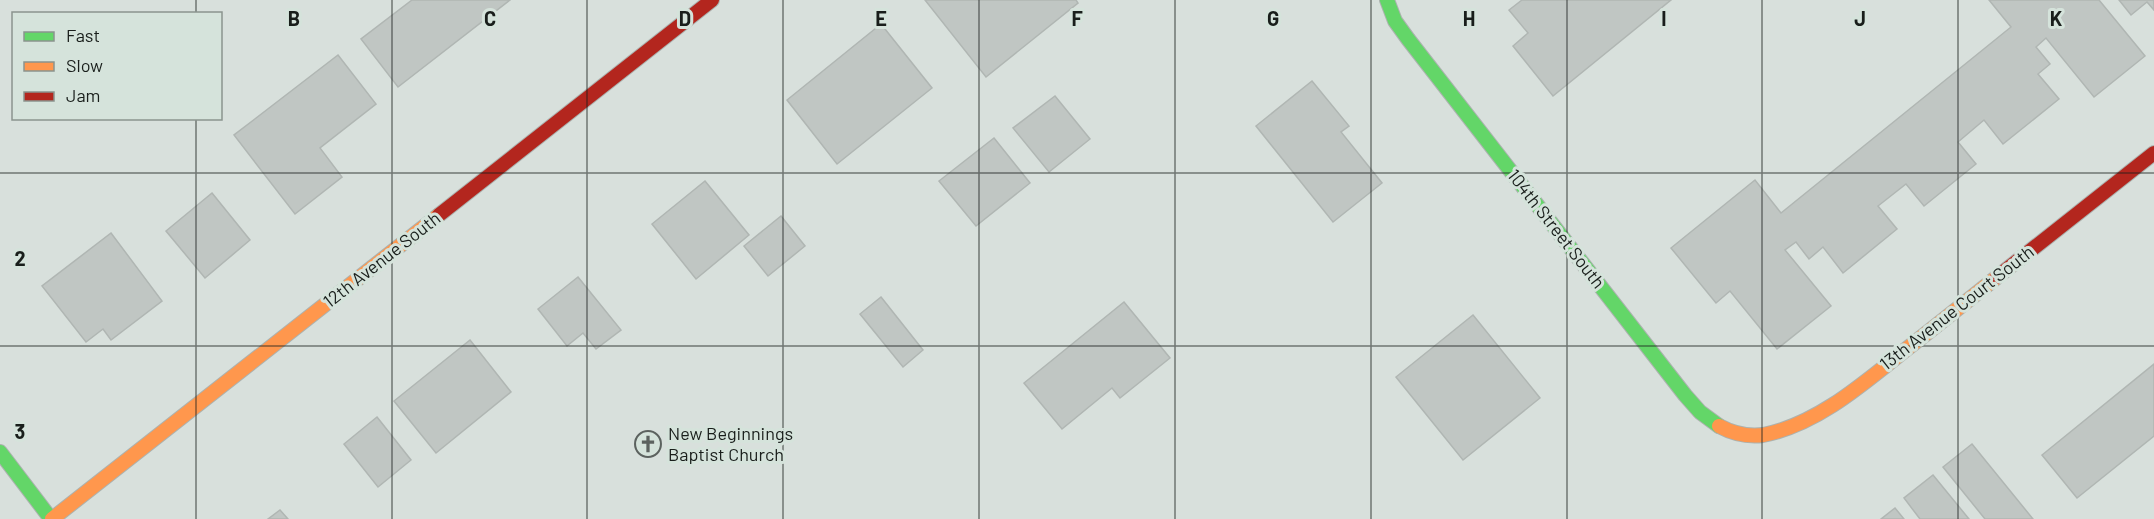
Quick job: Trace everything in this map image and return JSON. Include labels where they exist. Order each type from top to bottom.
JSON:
[{"type":"street","name":"12th Avenue South","points":[[52,519],[712,0]]},
{"type":"street","name":"104th Street South","points":[[1387,0],[1395,21],[1408,39],[1698,411],[1723,429],[1747,435]]},
{"type":"street","name":"13th Avenue Court South","points":[[1747,435],[1761,435],[1793,425],[1814,414],[1864,380],[2154,153]]},
{"type":"street","points":[[0,452],[52,519]]},
{"type":"building","points":[[412,0],[510,0],[398,87],[361,39]]},
{"type":"building","points":[[925,0],[1076,0],[1078,3],[986,77]]},
{"type":"building","points":[[1522,0],[1671,0],[1553,96],[1513,46],[1528,33],[1509,10]]},
{"type":"building","points":[[1989,0],[2099,0],[2145,56],[2094,97],[2046,38],[2036,47],[2050,64],[2038,74],[2059,99],[2003,144],[1984,120],[1958,142],[1976,164],[1924,206],[1906,184],[1878,206],[1897,229],[1843,273],[1823,247],[1809,259],[1796,242],[1785,250],[1831,306],[1777,349],[1730,291],[1716,303],[1671,248],[1755,180],[1781,213],[2011,27]]},
{"type":"building","points":[[2119,0],[2154,0],[2154,10],[2147,2],[2131,15]]},
{"type":"building","points":[[881,24],[932,88],[837,164],[787,100]]},
{"type":"building","points":[[338,55],[376,104],[320,148],[342,177],[295,214],[234,135]]},
{"type":"building","points":[[1312,81],[1349,126],[1341,132],[1382,183],[1333,222],[1256,126]]},
{"type":"building","points":[[1055,96],[1090,139],[1049,172],[1013,128]]},
{"type":"building","points":[[994,138],[1030,183],[976,226],[939,181]]},
{"type":"building","points":[[705,181],[749,235],[696,279],[652,224]]},
{"type":"building","points":[[212,193],[250,240],[205,278],[166,231]]},
{"type":"building","points":[[781,216],[805,246],[768,276],[744,246]]},
{"type":"building","points":[[111,233],[162,301],[111,340],[103,329],[86,342],[42,286]]},
{"type":"building","points":[[578,277],[621,330],[596,349],[583,333],[567,346],[538,309]]},
{"type":"building","points":[[881,297],[923,350],[903,367],[860,314]]},
{"type":"building","points":[[1124,302],[1170,358],[1120,398],[1112,388],[1062,429],[1024,383]]},
{"type":"building","points":[[1473,315],[1540,398],[1463,460],[1396,377]]},
{"type":"building","points":[[470,340],[511,392],[436,453],[394,401]]},
{"type":"building","points":[[2154,364],[2154,436],[2077,498],[2042,455]]},
{"type":"building","points":[[377,417],[411,460],[378,487],[344,444]]},
{"type":"building","points":[[1972,444],[2033,519],[1985,519],[1943,467]]},
{"type":"building","points":[[1933,475],[1969,519],[1920,519],[1904,498]]},
{"type":"building","points":[[1895,508],[1904,519],[1881,519]]},
{"type":"building","points":[[280,510],[288,519],[268,519]]},
{"type":"traffic: fast","points":[[1387,0],[1395,21],[1408,39],[1685,395],[1700,412],[1719,426]]},
{"type":"traffic: fast","points":[[0,452],[51,519]]},
{"type":"traffic: slow","points":[[52,519],[439,215]]},
{"type":"traffic: slow","points":[[1719,426],[1740,434],[1763,435],[1783,430],[1820,413],[1872,377],[1997,277]]},
{"type":"traffic: jam","points":[[439,215],[712,0]]},
{"type":"traffic: jam","points":[[1997,277],[2154,153]]},
{"type":"place","name":"New Beginnings Baptist Church","points":[[648,444]]}]
